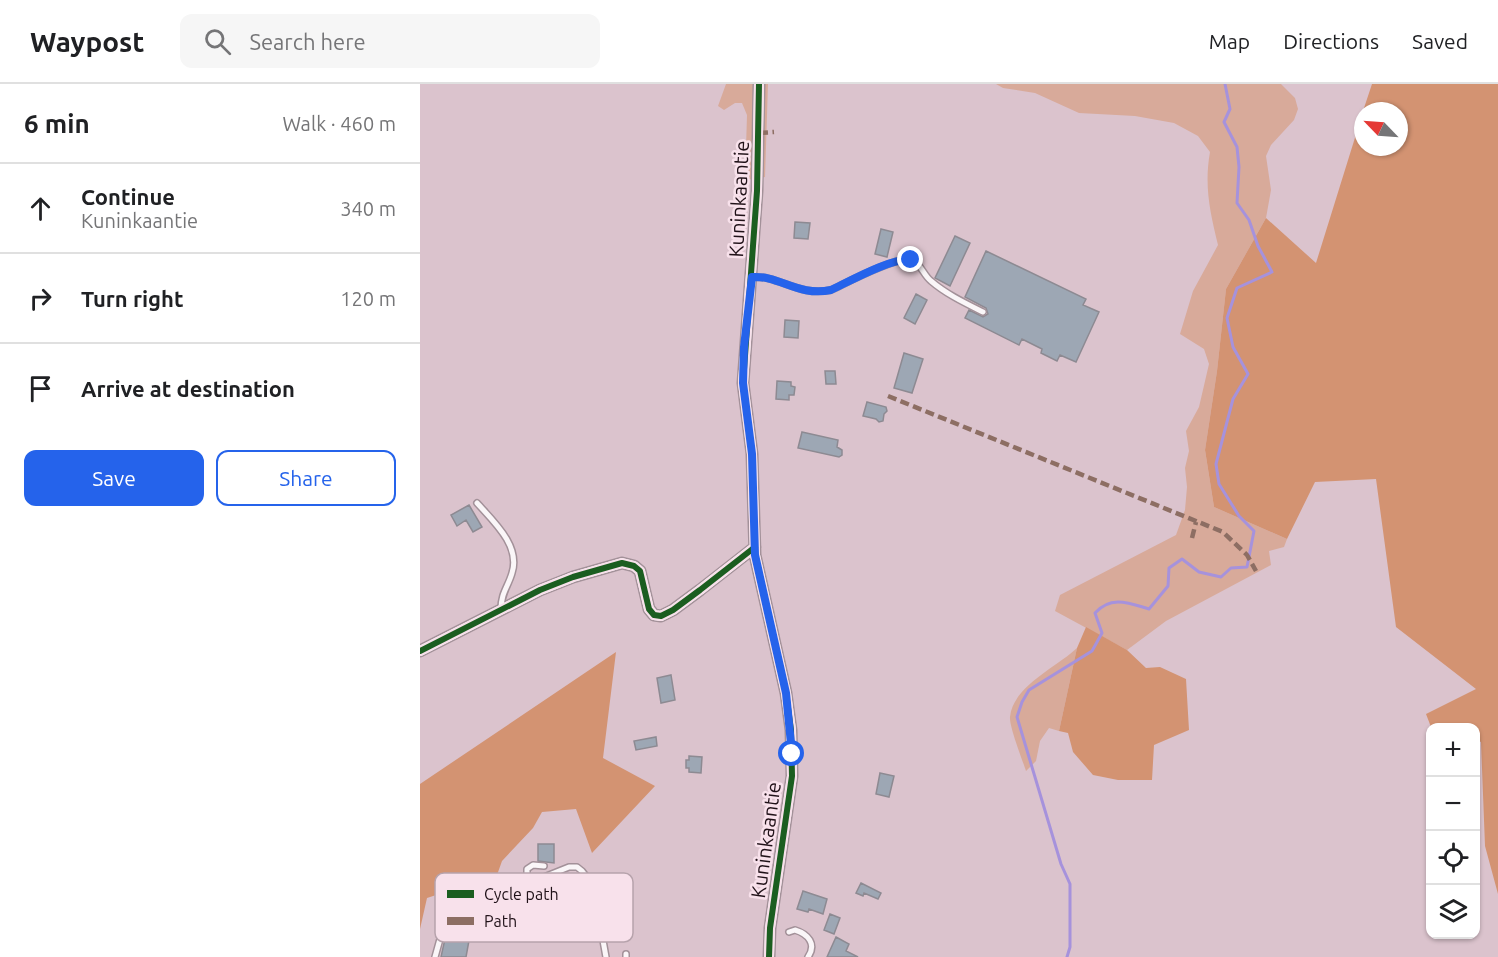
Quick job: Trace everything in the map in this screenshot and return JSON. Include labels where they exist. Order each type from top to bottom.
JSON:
[{"type":"street","name":"Kuninkaantie","points":[[759,84],[757,191],[743,383],[752,454],[755,547],[786,693],[792,754],[792,776],[770,927],[769,957]]},
{"type":"street","points":[[420,651],[540,590],[573,577],[622,563],[634,566],[640,571],[649,609],[654,615],[661,616],[700,590],[755,547]]},
{"type":"lane","points":[[752,277],[760,277],[804,291],[821,292],[905,259],[921,266],[926,277],[938,288],[983,312]]},
{"type":"lane","points":[[477,503],[501,531],[511,547],[514,562],[513,573],[501,596],[501,609]]},
{"type":"lane","points":[[527,873],[527,869],[533,865],[544,866]]},
{"type":"lane","points":[[554,873],[569,867],[577,867],[584,873]]},
{"type":"lane","points":[[789,932],[795,930],[808,936],[812,943],[812,952],[808,957]]},
{"type":"lane","points":[[435,957],[439,942]]},
{"type":"lane","points":[[603,942],[606,957]]},
{"type":"shaded area","points":[[726,84],[768,84],[765,177],[745,180],[747,115],[742,103],[735,103],[724,110],[718,106]]},
{"type":"shaded area","points":[[996,84],[1281,84],[1295,98],[1298,109],[1294,120],[1271,145],[1266,156],[1271,190],[1266,218],[1226,289],[1205,450],[1214,507],[1287,539],[1284,547],[1269,551],[1271,565],[1166,621],[1127,650],[1055,611],[1060,595],[1176,535],[1185,510],[1187,487],[1185,468],[1189,451],[1186,431],[1199,407],[1209,364],[1204,349],[1180,334],[1193,291],[1218,245],[1210,210],[1208,188],[1210,152],[1198,136],[1174,123],[1135,116],[1079,113],[1035,93],[1003,88]]},
{"type":"shaded area","points":[[1372,84],[1498,84],[1498,894],[1485,846],[1480,723],[1429,723],[1426,714],[1476,689],[1396,627],[1376,479],[1315,482],[1287,539],[1214,507],[1205,450],[1226,289],[1266,218],[1316,263],[1354,141],[1354,156],[1408,156],[1408,102],[1366,102]]},
{"type":"shaded area","points":[[1086,627],[1127,650],[1146,668],[1160,667],[1186,679],[1189,730],[1154,745],[1152,780],[1118,780],[1093,775],[1073,752],[1068,733],[1059,731],[1077,648]]},
{"type":"shaded area","points":[[1077,648],[1059,731],[1049,728],[1040,741],[1036,761],[1026,771],[1010,721],[1013,706],[1027,687]]},
{"type":"shaded area","points":[[616,652],[603,758],[655,786],[592,853],[576,809],[542,812],[533,828],[502,861],[498,873],[435,873],[435,895],[427,898],[420,929],[420,784]]},
{"type":"building","points":[[795,222],[810,223],[808,239],[794,238]]},
{"type":"building","points":[[881,229],[893,232],[887,257],[875,254]]},
{"type":"building","points":[[955,236],[970,243],[950,286],[935,278]]},
{"type":"building","points":[[986,251],[1086,299],[1083,305],[1099,312],[1076,362],[1060,355],[1057,361],[1041,353],[1042,349],[1022,339],[1019,345],[965,318],[969,310],[983,317],[988,314],[986,308],[965,297]]},
{"type":"building","points":[[916,294],[927,300],[915,324],[904,318]]},
{"type":"building","points":[[785,320],[799,321],[798,338],[784,337]]},
{"type":"building","points":[[904,353],[923,359],[912,393],[894,388]]},
{"type":"building","points":[[825,371],[835,371],[836,384],[826,384]]},
{"type":"building","points":[[777,381],[791,382],[791,386],[795,387],[794,395],[789,395],[789,400],[776,399]]},
{"type":"building","points":[[867,402],[886,407],[887,411],[883,421],[879,422],[863,416]]},
{"type":"building","points":[[802,432],[838,440],[837,447],[842,450],[842,455],[839,457],[798,448]]},
{"type":"building","points":[[469,505],[482,527],[473,532],[466,520],[457,526],[451,515]]},
{"type":"building","points":[[671,675],[675,700],[661,703],[657,678]]},
{"type":"building","points":[[656,737],[657,746],[636,750],[634,741]]},
{"type":"building","points":[[689,756],[702,757],[701,773],[689,772],[689,768],[686,768],[686,760],[689,760]]},
{"type":"building","points":[[880,773],[894,776],[889,797],[876,794]]},
{"type":"building","points":[[538,844],[554,844],[554,863],[538,861]]},
{"type":"building","points":[[861,883],[881,893],[878,899],[864,893],[863,896],[856,893]]},
{"type":"building","points":[[803,891],[827,899],[823,914],[809,909],[808,912],[797,909]]},
{"type":"building","points":[[830,914],[840,918],[834,934],[824,930]]},
{"type":"building","points":[[836,937],[849,944],[846,951],[858,957],[827,957]]},
{"type":"building","points":[[444,942],[469,942],[466,957],[441,957]]},
{"type":"waterway","points":[[1067,957],[1070,947],[1070,884],[1061,864],[1017,717],[1022,702],[1029,690],[1092,651],[1102,633],[1095,613],[1101,607],[1120,602],[1149,609],[1168,586],[1169,568],[1182,559],[1199,572],[1221,577],[1231,568],[1247,567],[1254,531],[1239,516],[1219,484],[1216,464],[1233,399],[1248,374],[1233,347],[1227,318],[1237,288],[1272,272],[1258,246],[1249,220],[1237,203],[1239,167],[1237,147],[1224,122],[1230,109],[1225,84]]},
{"type":"marked path","points":[[759,133],[774,132]]},
{"type":"marked path","points":[[888,396],[1223,532],[1247,555],[1256,571]]},
{"type":"marked path","points":[[1192,538],[1196,522]]},
{"type":"cycle path","points":[[759,84],[757,191],[743,383],[752,454],[755,555],[786,693],[791,730],[792,776],[770,928],[769,957]]},
{"type":"cycle path","points":[[420,651],[540,590],[573,577],[622,563],[634,566],[640,571],[649,609],[654,615],[661,616],[673,610],[755,547]]},
{"type":"route","points":[[792,754],[786,693],[755,555],[752,454],[743,383],[744,347],[752,277],[760,277],[804,291],[821,292],[831,290],[894,262],[911,260]]}]
